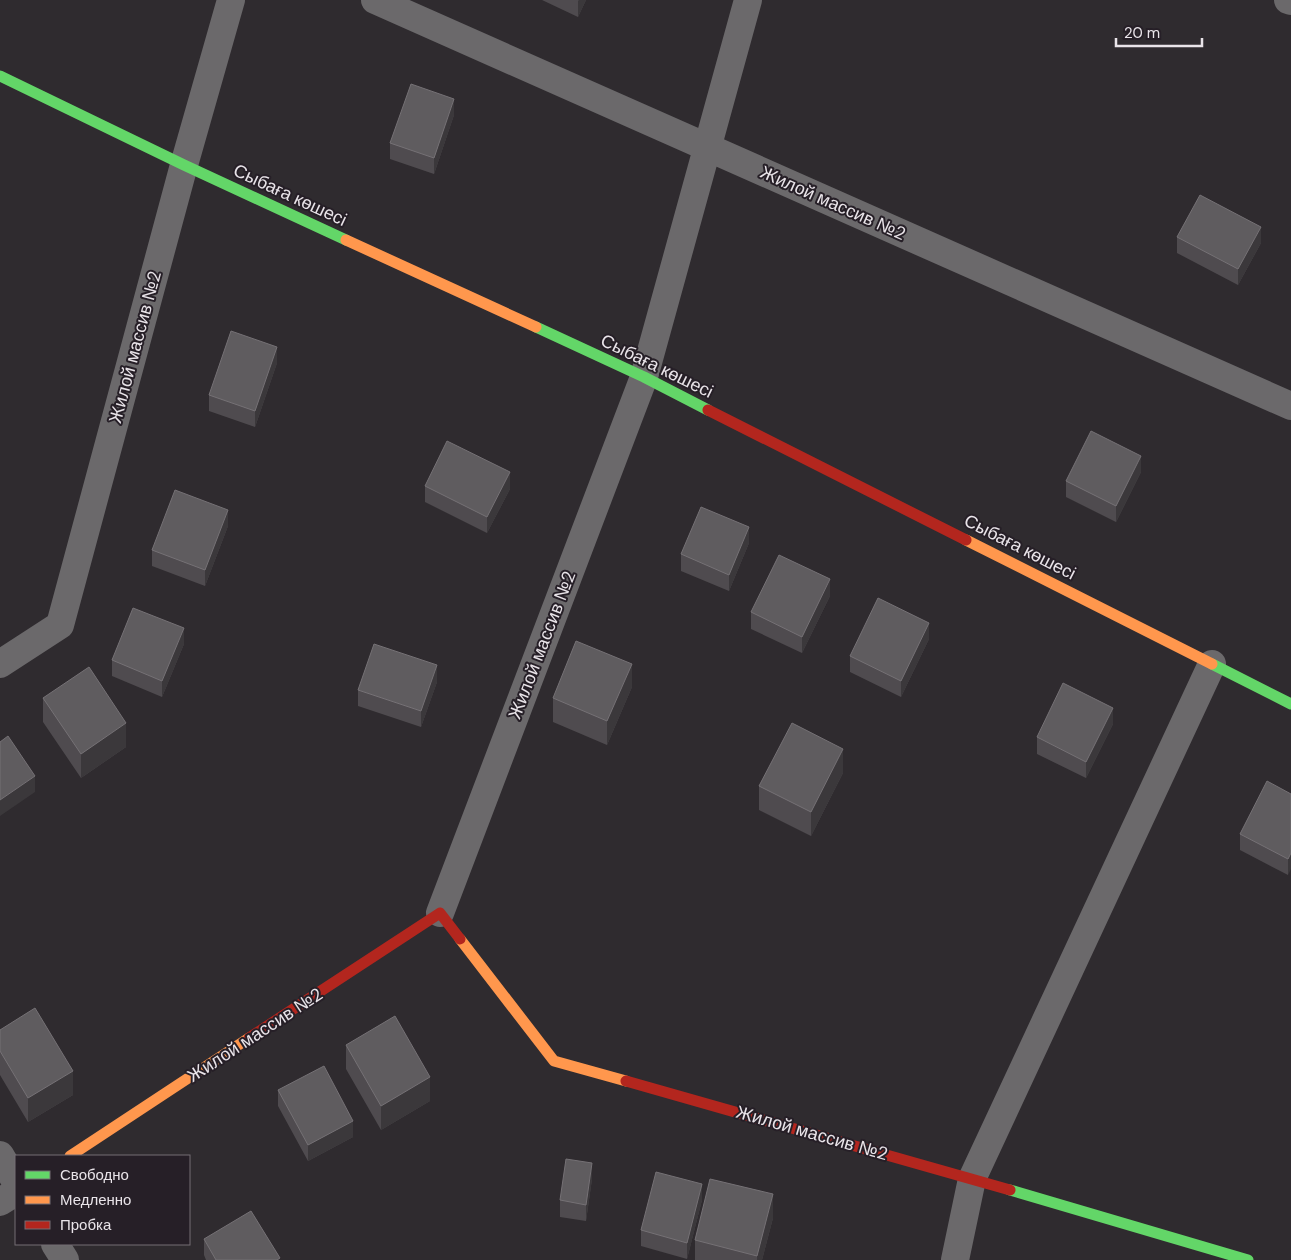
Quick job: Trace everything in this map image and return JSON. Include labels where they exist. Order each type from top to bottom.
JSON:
[{"type":"street","name":"Жилой массив №2","points":[[0,664],[60,625],[184,165],[231,0]]},
{"type":"street","name":"Жилой массив №2","points":[[375,0],[1291,406]]},
{"type":"street","name":"Жилой массив №2","points":[[72,1155],[440,913],[644,377],[748,0]]},
{"type":"street","name":"Сыбаға көшесі","points":[[0,76],[184,165],[644,377],[1291,704]]},
{"type":"street","points":[[955,1260],[972,1178],[1212,664]]},
{"type":"street","name":"Жилой массив №2","points":[[440,913],[554,1061],[972,1178],[1248,1260]]},
{"type":"street","points":[[0,1155],[15,1180]]},
{"type":"street","points":[[0,1202],[15,1193]]},
{"type":"street","points":[[56,1245],[65,1260]]},
{"type":"building","points":[[411,84],[454,99],[434,158],[390,143]]},
{"type":"building","points":[[1200,195],[1261,227],[1238,269],[1177,237]]},
{"type":"building","points":[[231,331],[277,347],[255,411],[209,395]]},
{"type":"building","points":[[1091,431],[1141,456],[1116,506],[1066,481]]},
{"type":"building","points":[[447,441],[510,472],[487,517],[425,486]]},
{"type":"building","points":[[175,490],[228,510],[205,570],[152,550]]},
{"type":"building","points":[[701,507],[749,527],[729,575],[681,554]]},
{"type":"building","points":[[779,555],[830,579],[802,637],[751,612]]},
{"type":"building","points":[[878,598],[929,623],[901,681],[850,656]]},
{"type":"building","points":[[133,608],[184,628],[162,681],[112,660]]},
{"type":"building","points":[[576,641],[632,664],[607,721],[553,698]]},
{"type":"building","points":[[374,644],[437,665],[421,711],[358,690]]},
{"type":"building","points":[[89,667],[126,723],[81,754],[43,698]]},
{"type":"building","points":[[1063,683],[1113,708],[1086,762],[1037,737]]},
{"type":"building","points":[[792,723],[843,749],[811,812],[759,786]]},
{"type":"building","points":[[8,736],[35,776],[0,800],[0,742]]},
{"type":"building","points":[[1267,781],[1291,794],[1291,853],[1288,859],[1240,834]]},
{"type":"building","points":[[35,1008],[73,1071],[28,1098],[0,1051],[0,1030]]},
{"type":"building","points":[[395,1016],[430,1077],[381,1106],[346,1045]]},
{"type":"building","points":[[324,1066],[353,1121],[308,1145],[278,1090]]},
{"type":"building","points":[[566,1159],[592,1163],[586,1205],[560,1200]]},
{"type":"building","points":[[656,1172],[702,1184],[687,1243],[641,1230]]},
{"type":"building","points":[[710,1179],[773,1194],[757,1256],[695,1240]]},
{"type":"building","points":[[251,1211],[280,1258],[277,1260],[216,1260],[204,1239]]},
{"type":"traffic: fast","points":[[0,76],[184,165],[346,240]]},
{"type":"traffic: fast","points":[[536,327],[644,377],[708,410]]},
{"type":"traffic: fast","points":[[1212,664],[1291,704]]},
{"type":"traffic: fast","points":[[1010,1190],[1248,1260]]},
{"type":"traffic: slow","points":[[346,240],[536,327]]},
{"type":"traffic: slow","points":[[966,540],[1212,664]]},
{"type":"traffic: slow","points":[[460,939],[554,1061],[626,1081]]},
{"type":"traffic: slow","points":[[72,1155],[249,1038]]},
{"type":"traffic: jam","points":[[708,410],[966,540]]},
{"type":"traffic: jam","points":[[249,1038],[440,913],[460,939]]},
{"type":"traffic: jam","points":[[626,1081],[1010,1190]]}]
